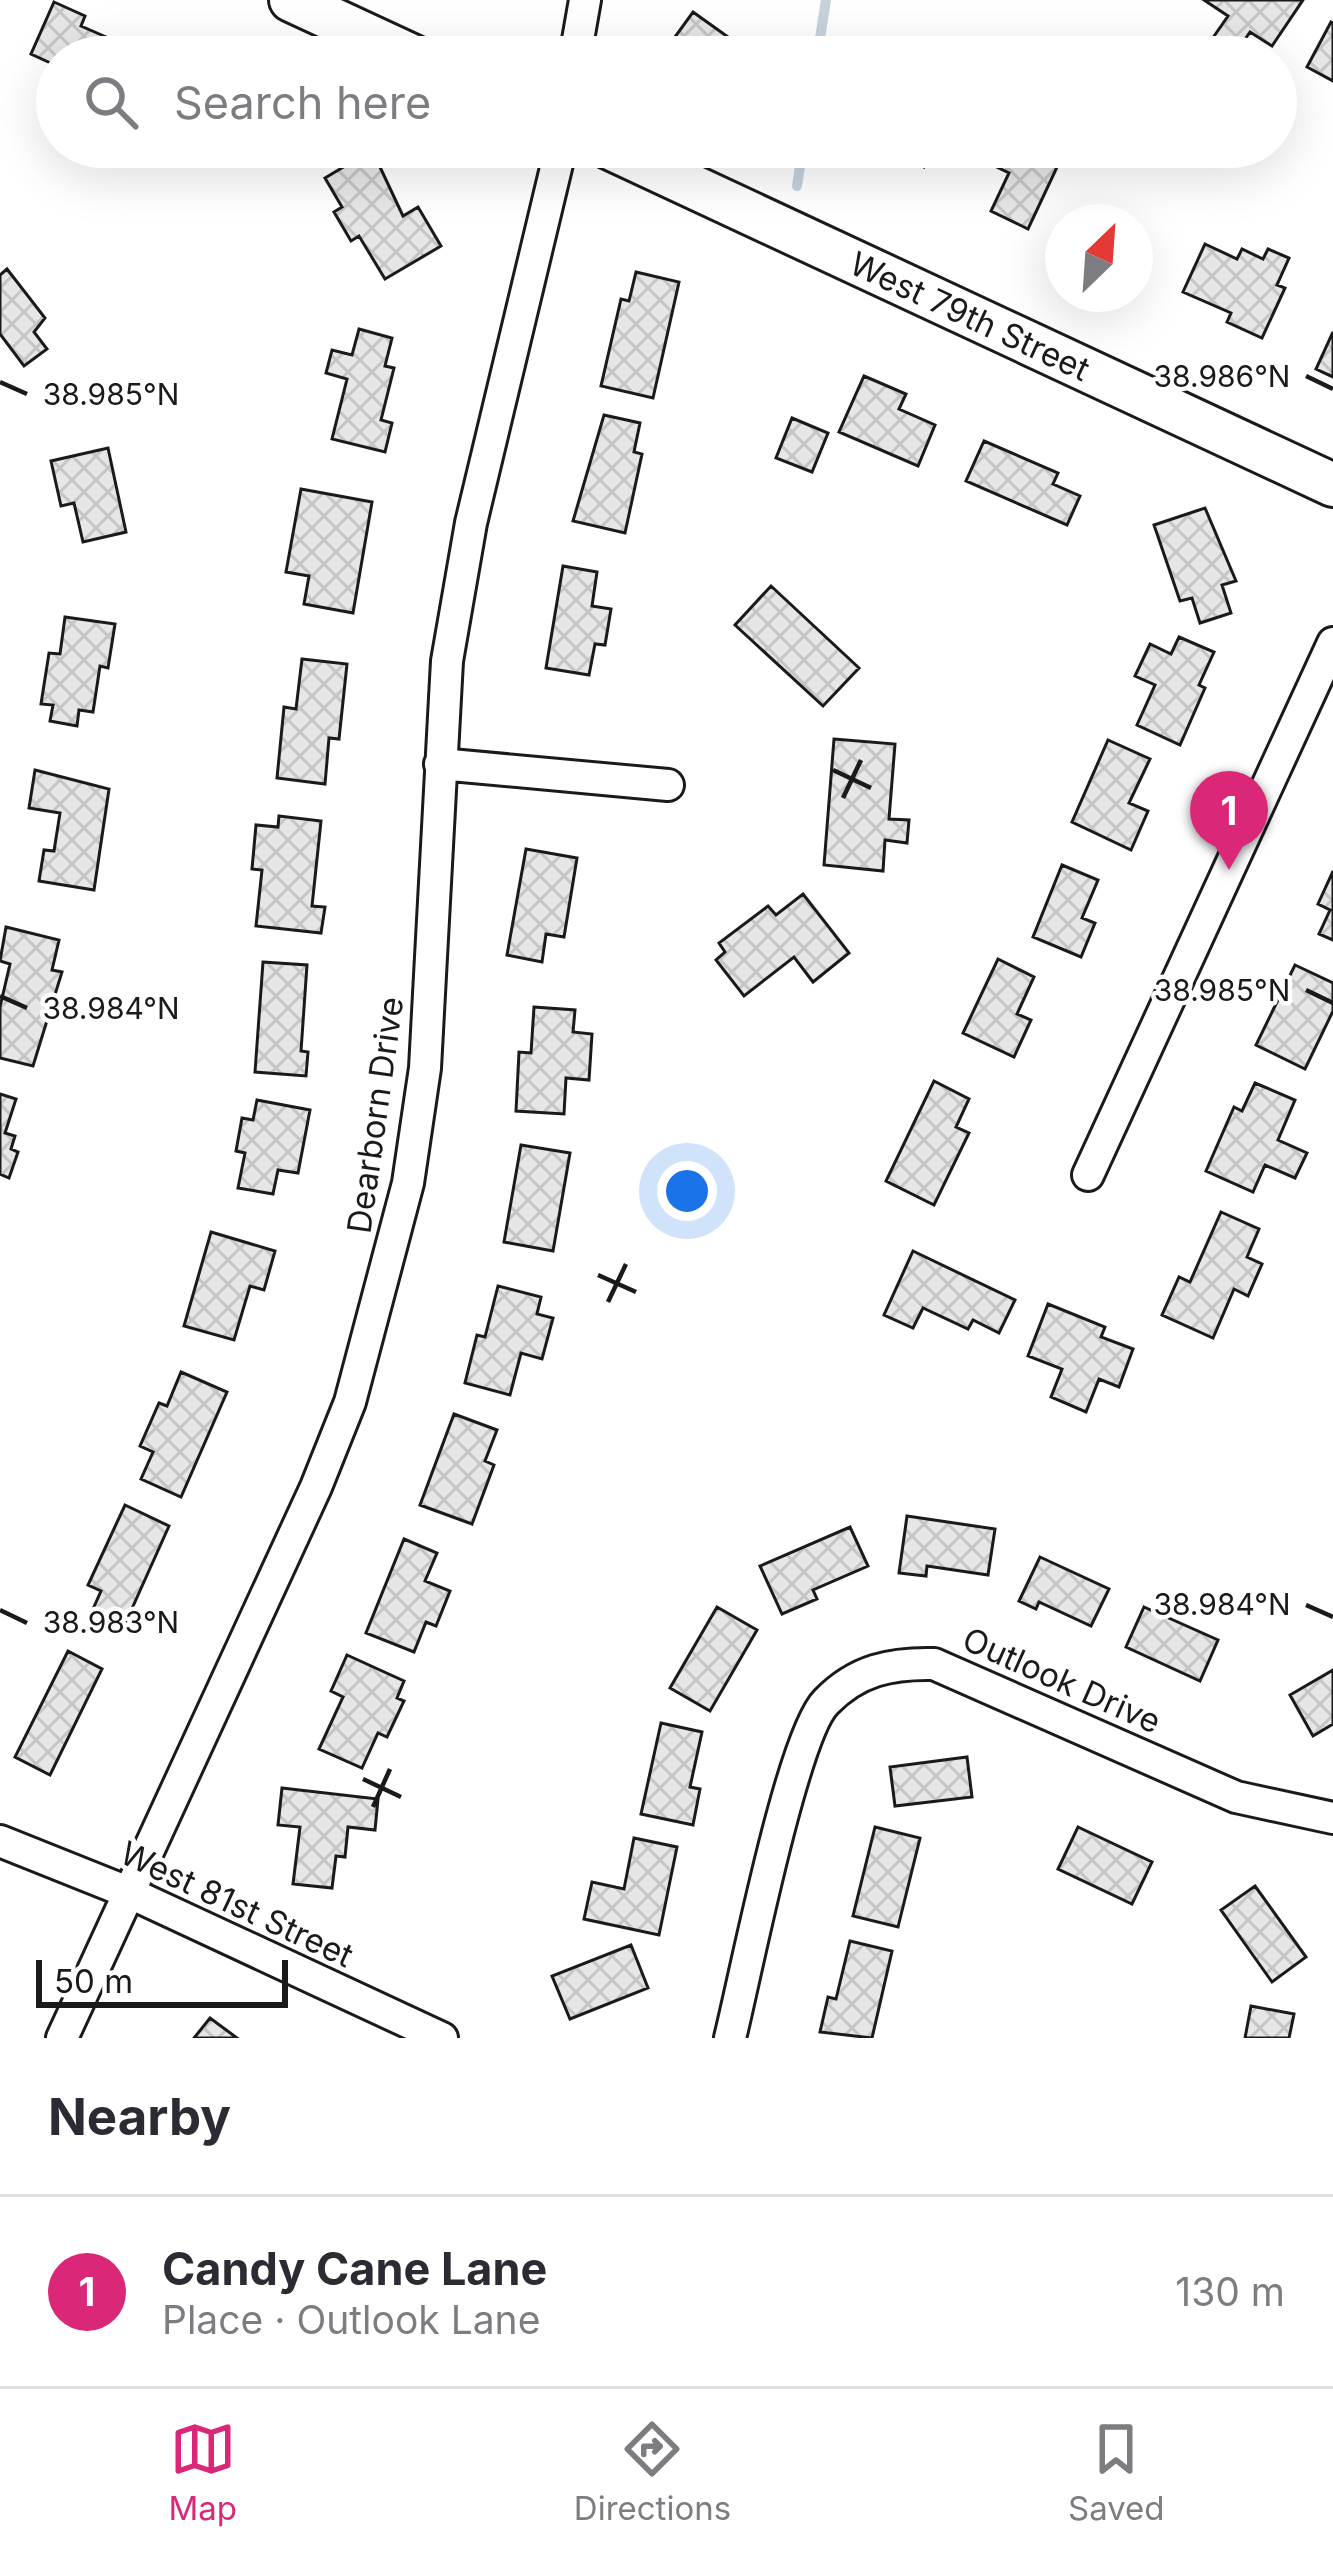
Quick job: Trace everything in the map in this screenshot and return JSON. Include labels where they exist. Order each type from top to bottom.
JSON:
[{"type":"street","points":[[291,0],[369,36]]},
{"type":"street","points":[[579,36],[585,0]]},
{"type":"street","name":"Dearborn Drive","points":[[62,2038],[316,1487],[350,1402],[386,1277],[425,1067],[447,661],[471,523],[556,168]]},
{"type":"street","name":"West 79th Street","points":[[653,168],[1333,485]]},
{"type":"street","points":[[1088,1175],[1333,644]]},
{"type":"street","points":[[440,764],[668,785]]},
{"type":"street","name":"Outlook Drive","points":[[730,2038],[801,1750],[822,1705],[858,1675],[897,1663],[934,1664],[1236,1797],[1333,1818]]},
{"type":"street","name":"West 81st Street","points":[[0,1841],[130,1894],[442,2038]]},
{"type":"building","points":[[1204,0],[1303,0],[1279,36],[1250,32],[1247,36],[1214,36],[1228,16]]},
{"type":"building","points":[[54,2],[85,16],[81,26],[104,36],[39,36]]},
{"type":"building","points":[[693,12],[727,36],[676,36]]},
{"type":"building","points":[[1333,23],[1333,81],[1307,67]]},
{"type":"building","points":[[342,168],[380,168],[403,216],[418,207],[441,246],[385,279],[359,236],[351,241],[334,212],[342,207],[325,178]]},
{"type":"building","points":[[999,168],[1057,168],[1028,229],[991,211],[1009,173]]},
{"type":"building","points":[[1205,244],[1237,259],[1242,249],[1263,259],[1268,249],[1289,258],[1277,285],[1285,288],[1262,338],[1227,322],[1231,313],[1183,292]]},
{"type":"building","points":[[7,269],[45,318],[34,332],[47,349],[24,366],[0,334],[0,275]]},
{"type":"building","points":[[636,272],[679,282],[653,398],[601,386],[621,299],[629,301]]},
{"type":"building","points":[[359,329],[392,338],[385,366],[394,368],[381,420],[392,423],[385,452],[332,439],[347,379],[326,373],[332,350],[352,355]]},
{"type":"building","points":[[1333,332],[1333,377],[1316,369]]},
{"type":"building","points":[[864,376],[906,394],[899,409],[935,425],[918,466],[839,432]]},
{"type":"building","points":[[604,415],[640,423],[634,452],[642,454],[625,533],[573,521]]},
{"type":"building","points":[[792,418],[828,433],[812,472],[776,458]]},
{"type":"building","points":[[984,441],[1058,473],[1053,484],[1080,496],[1067,525],[966,481]]},
{"type":"building","points":[[108,448],[126,532],[83,542],[74,503],[61,506],[51,461]]},
{"type":"building","points":[[301,489],[372,502],[353,613],[304,604],[309,576],[286,572]]},
{"type":"building","points":[[1205,508],[1236,581],[1222,585],[1231,613],[1200,623],[1192,598],[1180,601],[1154,525]]},
{"type":"building","points":[[563,566],[597,572],[592,606],[611,609],[605,645],[595,644],[589,675],[546,668]]},
{"type":"building","points":[[771,586],[859,668],[823,706],[735,625]]},
{"type":"building","points":[[65,617],[115,624],[108,668],[100,666],[93,712],[79,710],[77,726],[50,721],[53,705],[41,704],[49,653],[60,654]]},
{"type":"building","points":[[1179,637],[1214,652],[1199,685],[1205,688],[1180,745],[1137,725],[1155,685],[1135,676],[1150,644],[1171,654]]},
{"type":"building","points":[[302,659],[347,664],[339,739],[329,738],[325,784],[277,778],[284,707],[296,709]]},
{"type":"building","points":[[834,739],[895,744],[889,819],[909,820],[907,843],[885,840],[883,871],[824,865]]},
{"type":"building","points":[[1108,740],[1150,759],[1129,803],[1148,811],[1131,850],[1072,822]]},
{"type":"building","points":[[35,770],[109,789],[94,890],[39,881],[44,850],[54,851],[60,813],[29,808]]},
{"type":"building","points":[[279,816],[321,821],[312,906],[325,907],[321,933],[256,926],[262,870],[252,869],[256,825],[278,827]]},
{"type":"building","points":[[526,849],[577,858],[564,937],[546,934],[542,962],[507,955]]},
{"type":"building","points":[[1062,865],[1098,880],[1082,918],[1095,923],[1081,957],[1033,937]]},
{"type":"building","points":[[1333,871],[1333,940],[1319,934],[1330,910],[1318,904]]},
{"type":"building","points":[[803,894],[849,953],[813,982],[794,957],[744,996],[716,960],[725,952],[719,943],[768,906],[776,915]]},
{"type":"building","points":[[6,927],[59,940],[52,970],[62,972],[33,1066],[0,1058],[0,1007],[10,964],[0,961]]},
{"type":"building","points":[[998,959],[1034,977],[1017,1014],[1031,1020],[1014,1057],[963,1033]]},
{"type":"building","points":[[263,962],[307,965],[301,1051],[308,1052],[306,1076],[255,1072]]},
{"type":"building","points":[[1295,965],[1333,983],[1333,1011],[1305,1069],[1256,1045]]},
{"type":"building","points":[[534,1007],[575,1010],[573,1032],[592,1034],[589,1080],[566,1078],[564,1114],[516,1111],[519,1052],[531,1053]]},
{"type":"building","points":[[934,1081],[969,1099],[956,1127],[969,1133],[934,1205],[886,1181]]},
{"type":"building","points":[[1255,1083],[1295,1100],[1278,1140],[1307,1153],[1295,1178],[1265,1165],[1253,1192],[1206,1171],[1234,1107],[1242,1111]]},
{"type":"building","points":[[0,1094],[16,1099],[5,1133],[15,1136],[11,1149],[18,1152],[9,1178],[0,1174]]},
{"type":"building","points":[[257,1100],[310,1110],[298,1173],[278,1170],[273,1194],[238,1188],[245,1153],[236,1151],[242,1118],[253,1120]]},
{"type":"building","points":[[521,1145],[570,1153],[553,1251],[504,1242]]},
{"type":"building","points":[[1221,1212],[1259,1229],[1247,1257],[1262,1264],[1248,1296],[1234,1289],[1213,1338],[1162,1315],[1179,1277],[1190,1282]]},
{"type":"building","points":[[211,1232],[275,1251],[264,1290],[250,1286],[234,1340],[184,1326]]},
{"type":"building","points":[[913,1251],[1015,1300],[999,1333],[973,1320],[968,1329],[923,1308],[913,1328],[884,1315]]},
{"type":"building","points":[[498,1286],[541,1297],[537,1314],[553,1318],[542,1359],[521,1353],[510,1395],[465,1383],[477,1335],[485,1337]]},
{"type":"building","points":[[1048,1304],[1105,1327],[1101,1337],[1133,1349],[1119,1387],[1099,1379],[1086,1412],[1051,1397],[1062,1369],[1028,1356]]},
{"type":"building","points":[[181,1372],[227,1392],[181,1497],[141,1479],[153,1452],[140,1446],[159,1403],[167,1406]]},
{"type":"building","points":[[454,1414],[497,1430],[485,1461],[494,1465],[472,1524],[420,1505]]},
{"type":"building","points":[[125,1505],[169,1526],[121,1633],[89,1618],[101,1591],[88,1585]]},
{"type":"building","points":[[907,1516],[995,1529],[988,1575],[927,1566],[926,1576],[899,1573]]},
{"type":"building","points":[[850,1527],[868,1566],[813,1590],[817,1599],[782,1614],[760,1566]]},
{"type":"building","points":[[404,1539],[437,1553],[425,1581],[450,1591],[436,1626],[426,1622],[414,1652],[366,1633]]},
{"type":"building","points":[[1040,1557],[1109,1589],[1091,1626],[1039,1602],[1036,1609],[1019,1601]]},
{"type":"building","points":[[717,1607],[757,1630],[710,1711],[670,1688]]},
{"type":"building","points":[[1144,1607],[1218,1640],[1200,1681],[1126,1647]]},
{"type":"building","points":[[68,1651],[102,1669],[50,1775],[15,1757]]},
{"type":"building","points":[[347,1655],[404,1681],[397,1698],[404,1701],[387,1737],[378,1733],[362,1768],[319,1749],[343,1697],[331,1691]]},
{"type":"building","points":[[1333,1670],[1333,1724],[1313,1736],[1290,1695]]},
{"type":"building","points":[[661,1723],[702,1732],[690,1787],[700,1789],[693,1825],[641,1814]]},
{"type":"building","points":[[967,1757],[972,1797],[895,1806],[890,1767]]},
{"type":"building","points":[[282,1788],[378,1799],[375,1830],[348,1827],[345,1857],[336,1856],[332,1888],[293,1884],[300,1827],[278,1825]]},
{"type":"building","points":[[875,1827],[920,1838],[898,1927],[853,1916]]},
{"type":"building","points":[[1078,1827],[1152,1862],[1132,1904],[1058,1869]]},
{"type":"building","points":[[634,1838],[677,1847],[659,1935],[584,1919],[592,1882],[624,1889]]},
{"type":"building","points":[[1255,1886],[1306,1957],[1272,1982],[1221,1910]]},
{"type":"building","points":[[850,1941],[892,1951],[872,2038],[820,2032],[828,1997],[836,1999]]},
{"type":"building","points":[[631,1945],[648,1988],[570,2019],[552,1976]]},
{"type":"building","points":[[1251,2006],[1294,2014],[1289,2038],[1245,2038]]},
{"type":"building","points":[[210,2018],[237,2038],[194,2038]]},
{"type":"waterway","points":[[820,36],[826,0]]},
{"type":"waterway","points":[[797,186],[800,168]]},
{"type":"place","name":"Candy Cane Lane","points":[[1229,870]]}]
